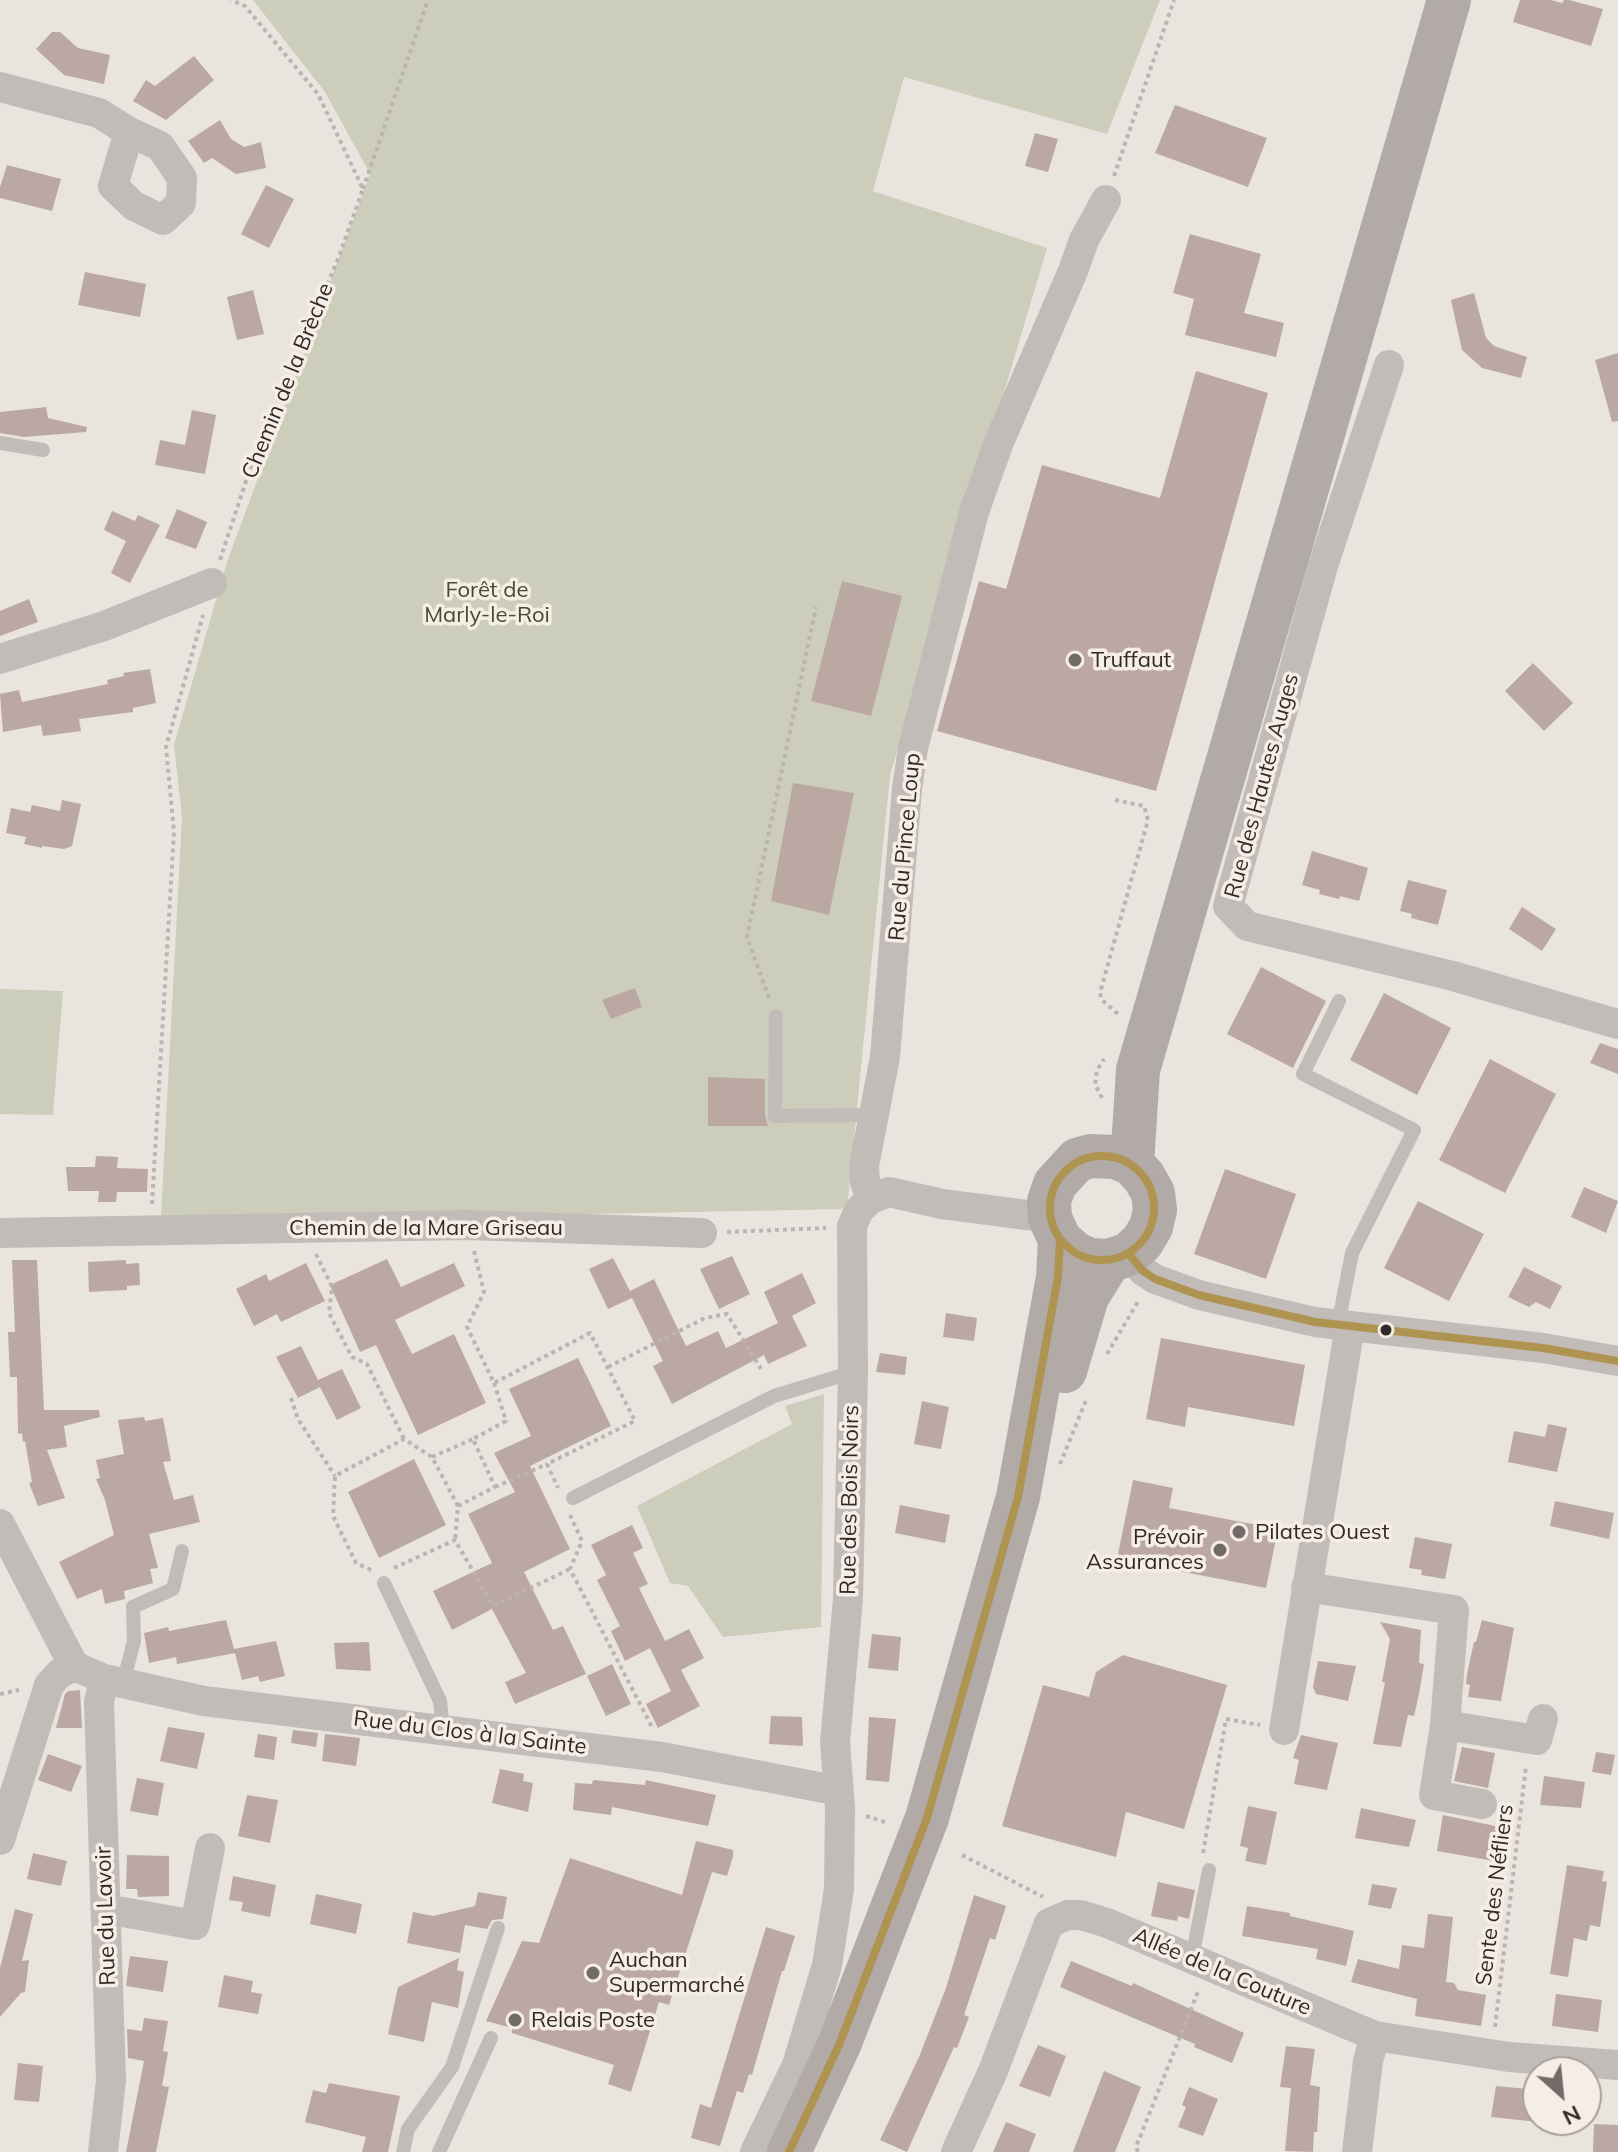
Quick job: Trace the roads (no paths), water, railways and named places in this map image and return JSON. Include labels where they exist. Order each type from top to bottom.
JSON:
[{"type":"main road","points":[[1111,1160],[1113,1108],[1138,1070],[1449,0]]},
{"type":"main road","points":[[789,2152],[839,2045],[927,1818],[1018,1497],[1058,1277],[1055,1229],[1049,1201],[1055,1184],[1077,1160],[1111,1160],[1144,1177],[1153,1193],[1155,1210],[1151,1227],[1142,1242],[1119,1258],[1087,1297],[1054,1411],[1018,1497]]},
{"type":"main road","points":[[1055,1229],[1076,1254],[1090,1260],[1119,1258]]},
{"type":"street","points":[[0,87],[99,113],[129,132]]},
{"type":"street","name":"Rue du Pince Loup","points":[[871,1199],[864,1166],[885,1057],[913,748],[974,512],[999,442],[1084,240],[1106,200]]},
{"type":"street","name":"Rue des Hautes Auges","points":[[1389,365],[1323,566],[1228,906],[1247,926],[1467,980],[1618,1024]]},
{"type":"street","points":[[0,659],[104,626],[212,583]]},
{"type":"street","points":[[871,1199],[889,1192],[1055,1229]]},
{"type":"street","name":"Rue des Bois Noirs","points":[[755,2152],[797,2065],[827,1965],[850,1807],[835,1742],[848,1599],[853,1372],[852,1226],[859,1210],[871,1199]]},
{"type":"street","name":"Chemin de la Mare Griseau","points":[[0,1233],[468,1225],[702,1233]]},
{"type":"street","points":[[1119,1258],[1155,1279],[1199,1295],[1315,1322],[1543,1348],[1618,1361]]},
{"type":"street","points":[[1284,1730],[1344,1325]]},
{"type":"street","points":[[0,1840],[49,1685],[59,1674],[74,1666],[2,1532]]},
{"type":"street","points":[[1306,1587],[1454,1610],[1445,1725],[1434,1795],[1482,1804]]},
{"type":"street","name":"Rue du Clos à la Sainte","points":[[74,1666],[113,1681],[204,1701],[662,1757],[824,1788],[850,1807]]},
{"type":"street","name":"Rue du Lavoir","points":[[103,2152],[111,2080],[99,1702],[113,1681]]},
{"type":"street","points":[[1445,1725],[1536,1729]]},
{"type":"street","points":[[106,1909],[195,1925],[210,1848]]},
{"type":"street","name":"Allée de la Couture","points":[[956,2152],[993,2071],[1049,1923],[1068,1915],[1081,1915],[1107,1923],[1375,2036],[1509,2057],[1618,2065]]},
{"type":"street","points":[[1357,2152],[1368,2061],[1375,2036]]},
{"type":"lane","points":[[0,443],[43,450]]},
{"type":"lane","points":[[1339,1001],[1303,1074],[1414,1130],[1352,1253],[1344,1325]]},
{"type":"lane","points":[[776,1016],[775,1116],[875,1115]]},
{"type":"lane","points":[[569,1500],[774,1396],[853,1372]]},
{"type":"lane","points":[[113,1681],[134,1641],[133,1607],[173,1589],[182,1551]]},
{"type":"lane","points":[[383,1578],[440,1701],[443,1730]]},
{"type":"lane","points":[[1200,1961],[1209,1870]]},
{"type":"lane","points":[[403,2152],[408,2129],[452,2067],[498,1928]]},
{"type":"lane","points":[[439,2152],[491,2038]]},
{"type":"place","name":"Truffaut","points":[[1075,660]]},
{"type":"place","name":"Pilates Ouest","points":[[1239,1532]]},
{"type":"place","name":"Prévoir Assurances","points":[[1220,1550]]},
{"type":"place","name":"Auchan Supermarché","points":[[593,1973]]},
{"type":"place","name":"Relais Poste","points":[[515,2020]]},
{"type":"park label","name":"Forêt de Marly-le-Roi","points":[[487,602]]}]
